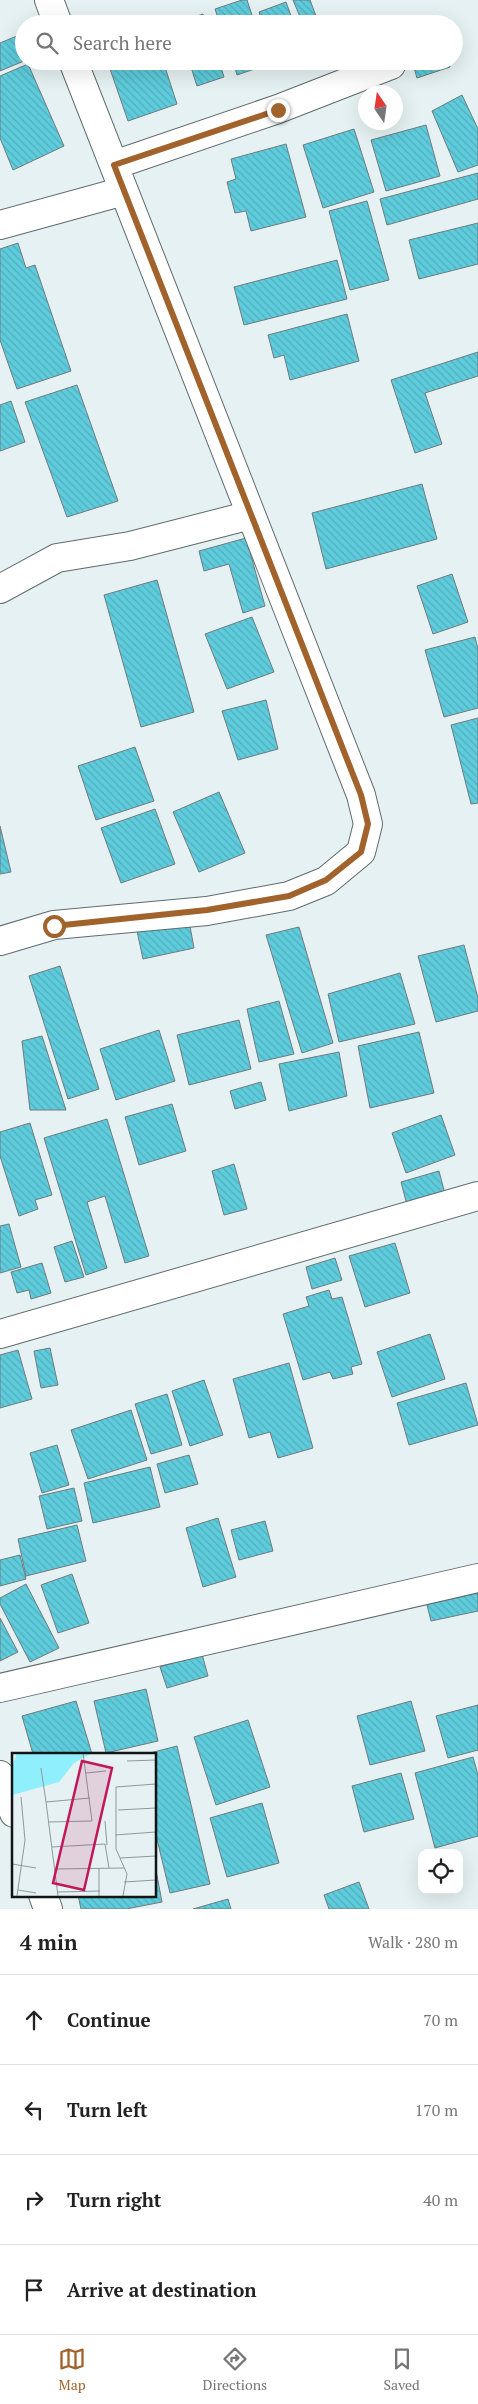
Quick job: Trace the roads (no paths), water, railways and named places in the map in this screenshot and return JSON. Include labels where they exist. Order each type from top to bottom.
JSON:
[{"type":"street","points":[[49,0],[55,15]]},
{"type":"street","points":[[0,941],[54,926],[207,910],[289,896],[326,880],[361,852],[368,824],[361,795],[77,70]]},
{"type":"street","points":[[114,165],[278,110],[378,70]]},
{"type":"street","points":[[0,225],[124,191]]},
{"type":"street","points":[[0,589],[57,558],[130,546],[251,514]]},
{"type":"street","points":[[0,1334],[478,1196]]},
{"type":"street","points":[[0,1688],[478,1578]]},
{"type":"street","points":[[0,1775],[12,1808]]},
{"type":"street","points":[[43,1896],[48,1909]]}]
